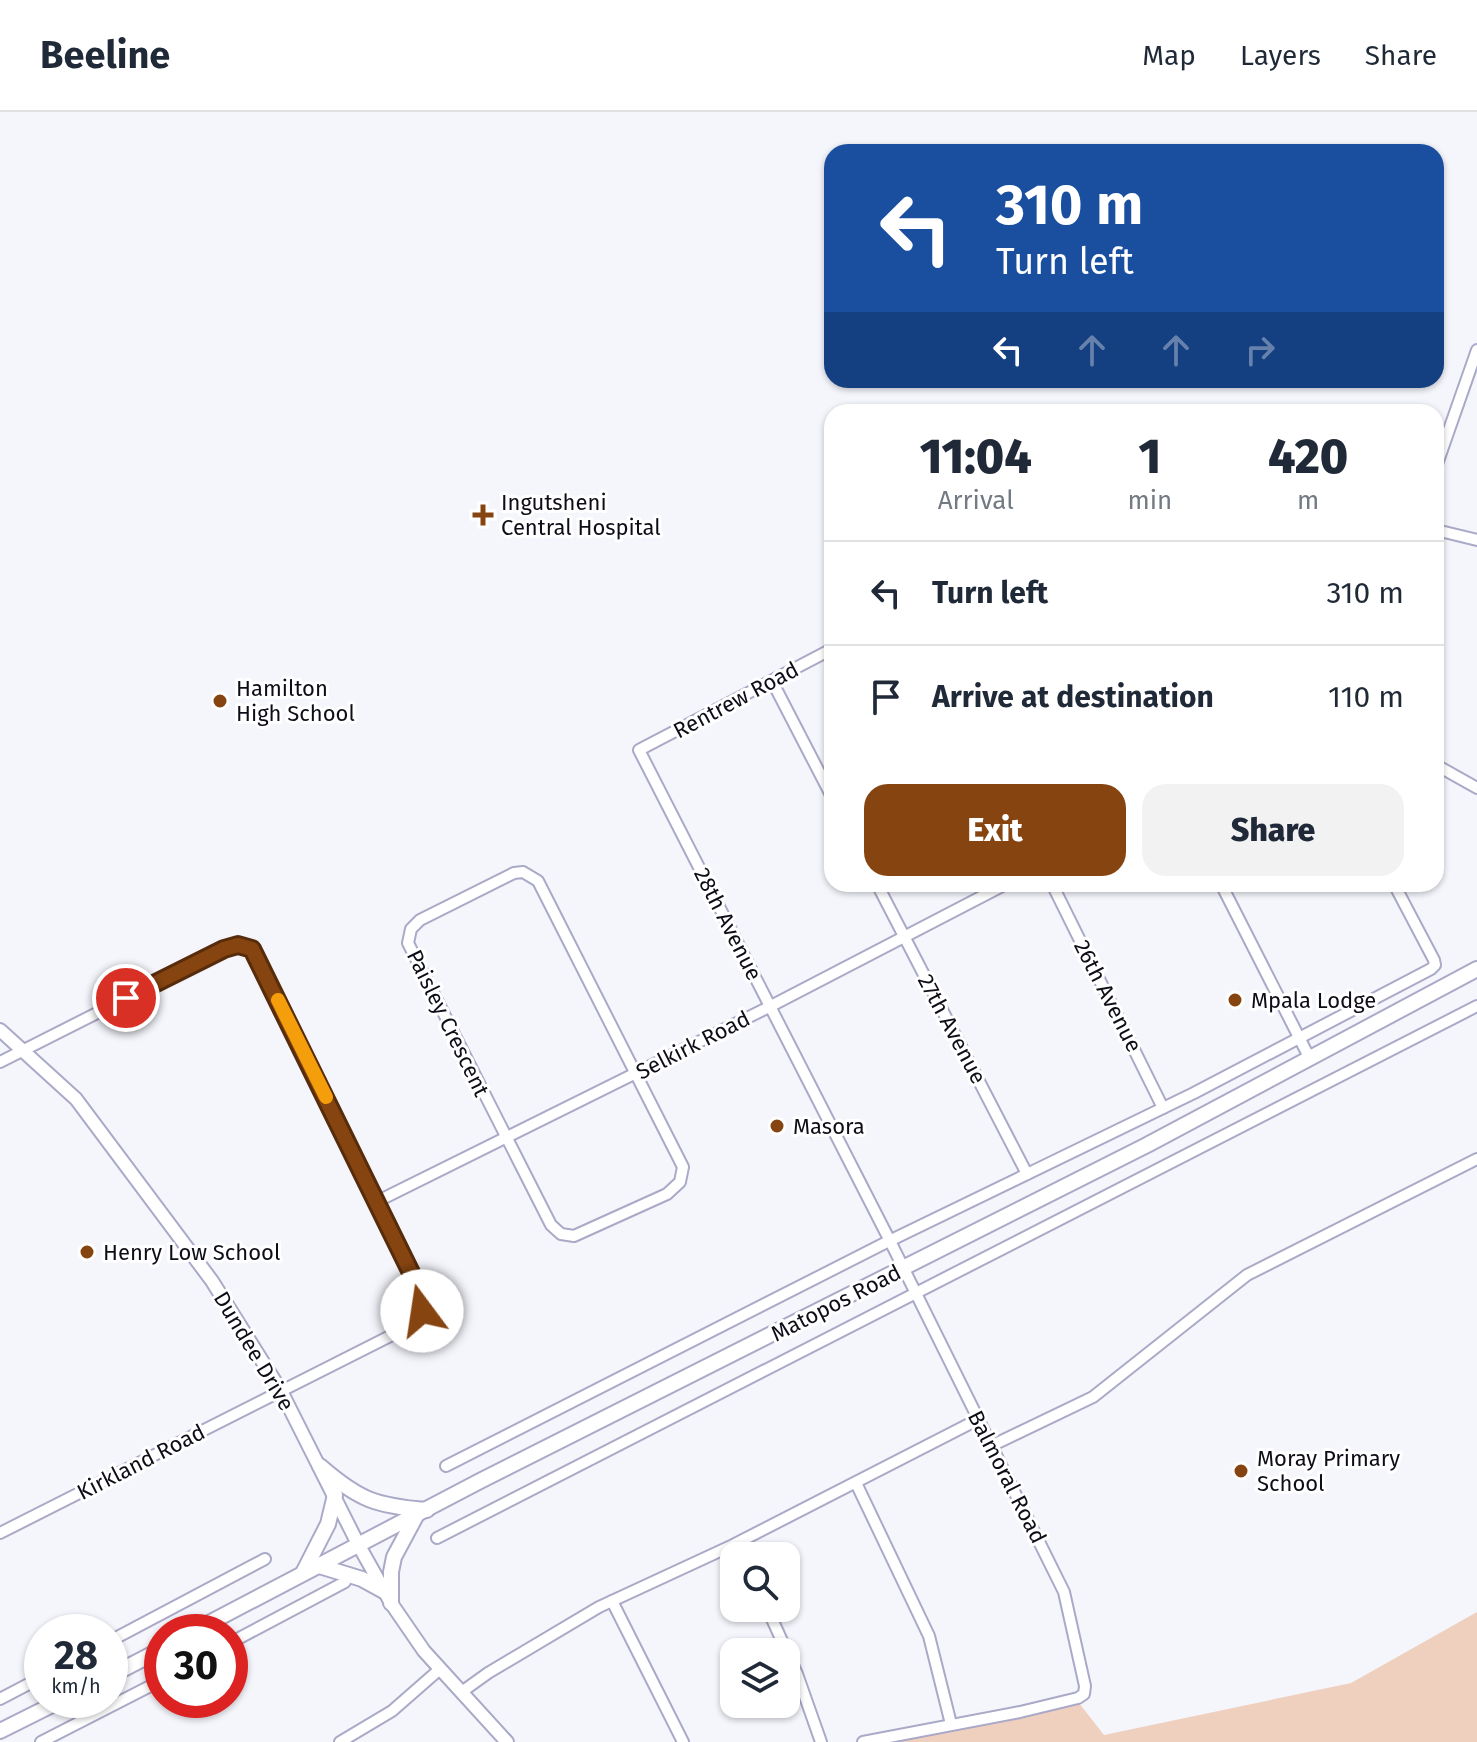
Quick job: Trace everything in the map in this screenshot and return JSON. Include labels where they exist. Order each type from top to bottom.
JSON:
[{"type":"main road","name":"Matopos Road","points":[[225,1614],[310,1568],[1183,1127],[1477,969]]},
{"type":"main road","points":[[320,1466],[356,1494],[375,1503],[422,1513],[394,1557],[388,1597],[362,1579],[310,1568],[328,1524],[335,1495]]},
{"type":"main road","points":[[0,1731],[26,1718]]},
{"type":"street","points":[[1444,427],[1477,350]]},
{"type":"street","points":[[1444,532],[1477,540]]},
{"type":"street","name":"Rentrew Road","points":[[639,750],[824,653]]},
{"type":"street","points":[[772,681],[824,782]]},
{"type":"street","name":"28th Avenue","points":[[639,750],[903,1269]]},
{"type":"street","points":[[1444,769],[1477,788]]},
{"type":"street","name":"Paisley Crescent","points":[[514,873],[528,873],[538,881],[636,1073],[683,1167],[680,1182],[667,1194],[568,1236],[551,1225],[408,943],[414,924],[514,873]]},
{"type":"street","name":"27th Avenue","points":[[881,892],[1027,1174]]},
{"type":"street","name":"Selkirk Road","points":[[378,1201],[769,1007],[990,892]]},
{"type":"street","name":"26th Avenue","points":[[1056,892],[1163,1108]]},
{"type":"street","points":[[1225,892],[1309,1057]]},
{"type":"street","points":[[446,1466],[890,1241],[1163,1108],[1435,965],[1398,892]]},
{"type":"street","points":[[0,1062],[224,949],[242,946],[256,954],[378,1201]]},
{"type":"street","points":[[437,1538],[1477,1006]]},
{"type":"street","name":"Dundee Drive","points":[[0,1030],[76,1099],[212,1281],[281,1391],[388,1597],[424,1651],[507,1742]]},
{"type":"street","points":[[991,1446],[1093,1397],[1247,1275],[1477,1159]]},
{"type":"street","name":"Kirkland Road","points":[[0,1533],[414,1324],[419,1319],[423,1297],[378,1201]]},
{"type":"street","name":"Balmoral Road","points":[[903,1269],[1067,1599],[1085,1686],[1084,1694],[1020,1712],[951,1724]]},
{"type":"street","points":[[739,1542],[977,1420]]},
{"type":"street","points":[[856,1483],[924,1625],[951,1724],[863,1742]]},
{"type":"street","points":[[463,1691],[488,1673],[612,1601],[720,1551]]},
{"type":"street","points":[[128,1631],[265,1559]]},
{"type":"street","points":[[248,1633],[345,1582]]},
{"type":"street","points":[[612,1601],[683,1742]]},
{"type":"street","points":[[773,1622],[797,1674],[821,1742]]},
{"type":"street","points":[[340,1742],[392,1711],[440,1669]]},
{"type":"street","points":[[0,1699],[24,1686]]},
{"type":"street","points":[[41,1742],[144,1689]]},
{"type":"shaded area","points":[[1477,1612],[1477,1742],[896,1742],[1079,1703],[1104,1735],[1351,1683]]},
{"type":"slow traffic","points":[[278,1000],[326,1097]]},
{"type":"place","name":"Ingutsheni Central Hospital","points":[[483,515]]},
{"type":"place","name":"Hamilton High School","points":[[220,701]]},
{"type":"place","name":"Mpala Lodge","points":[[1235,1000]]},
{"type":"place","name":"Masora","points":[[777,1126]]},
{"type":"place","name":"Henry Low School","points":[[87,1252]]},
{"type":"place","name":"Moray Primary School","points":[[1241,1471]]},
{"type":"route","points":[[126,998],[224,949],[238,945],[252,949],[423,1297],[422,1311]]}]
